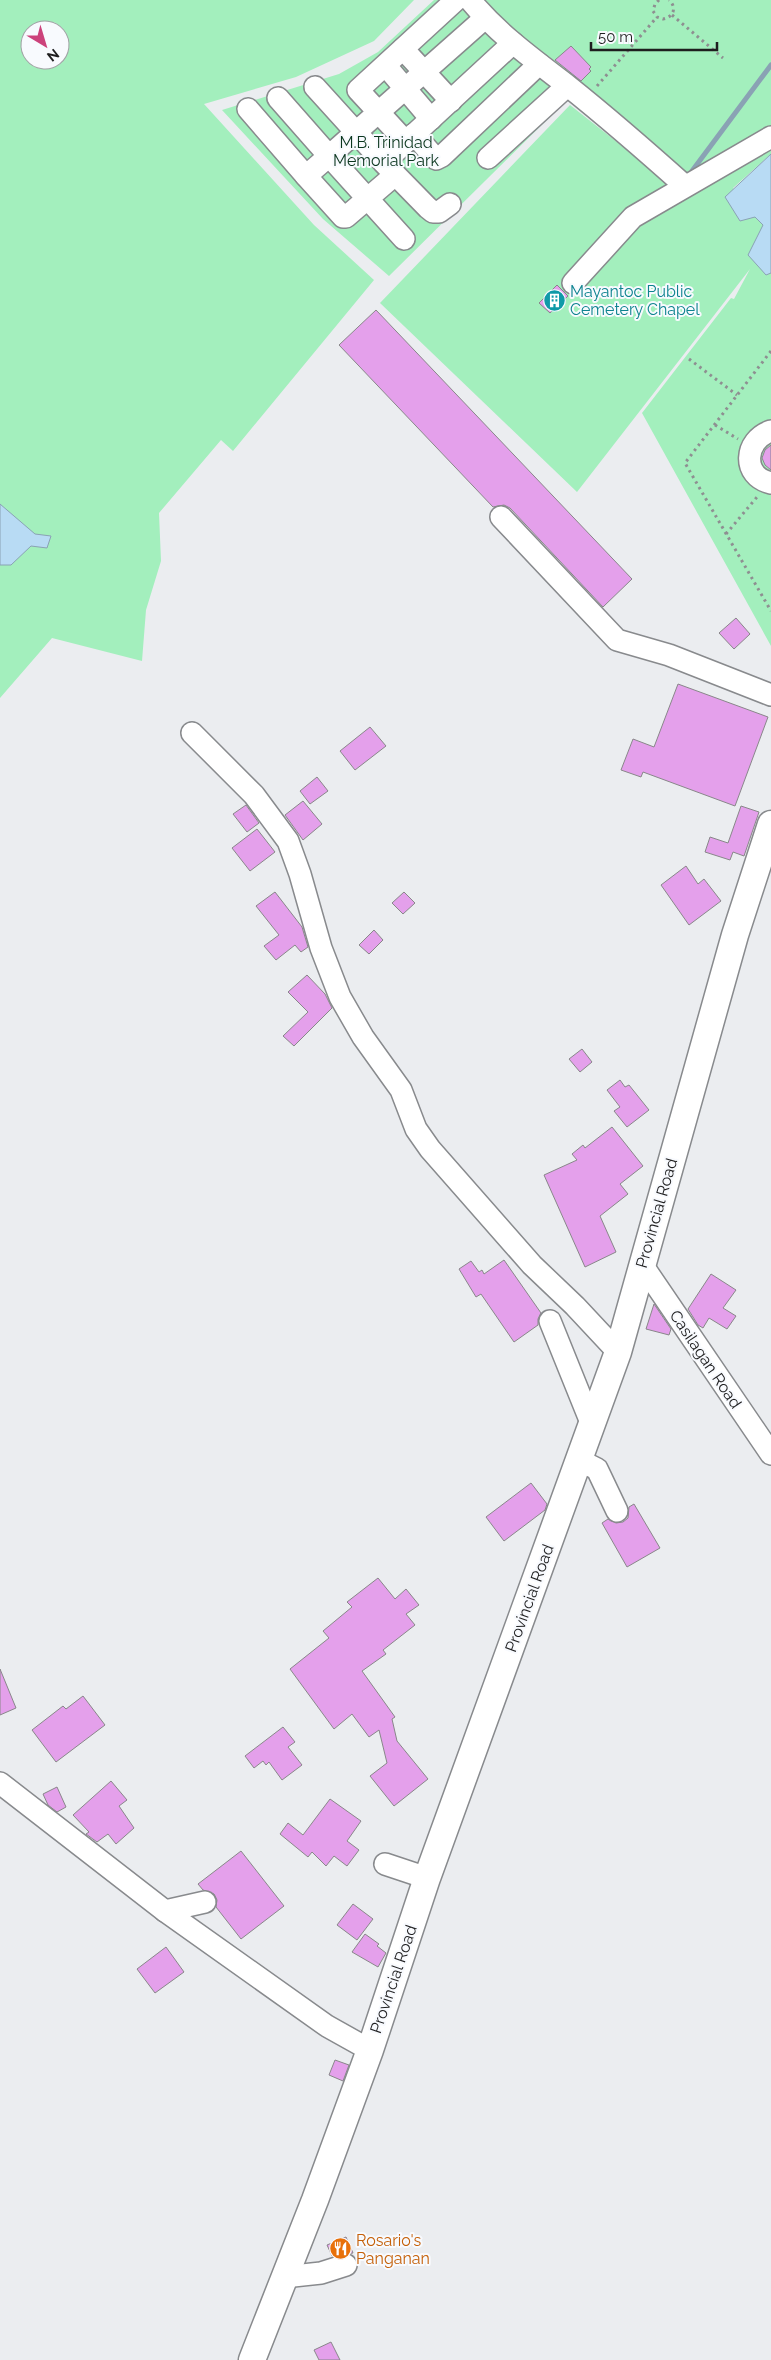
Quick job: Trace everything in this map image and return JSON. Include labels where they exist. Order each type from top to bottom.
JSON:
[{"type":"main road","name":"Provincial Road","points":[[252,2360],[370,2050],[427,1878],[618,1352],[641,1263],[735,935],[771,824]]},
{"type":"street","points":[[456,0],[358,90],[379,113],[436,159],[442,156],[539,64]]},
{"type":"street","points":[[470,0],[485,18],[513,43],[584,100],[685,186]]},
{"type":"street","points":[[306,176],[485,18]]},
{"type":"street","points":[[248,109],[343,217],[346,217],[367,198],[410,138],[513,43]]},
{"type":"street","points":[[403,49],[451,100]]},
{"type":"street","points":[[386,66],[431,119]]},
{"type":"street","points":[[488,158],[567,86]]},
{"type":"street","points":[[316,87],[389,169],[433,212],[439,212],[450,204]]},
{"type":"street","points":[[278,98],[404,239]]},
{"type":"street","points":[[573,282],[633,217],[771,137]]},
{"type":"street","points":[[770,483],[760,479],[751,465],[751,448],[755,440],[771,431]]},
{"type":"street","points":[[501,517],[617,640],[669,655],[771,695]]},
{"type":"street","points":[[192,734],[254,795],[288,841],[300,874],[321,948],[340,997],[364,1037],[401,1090],[416,1129],[425,1142],[532,1265],[618,1352]]},
{"type":"street","name":"Casilagan Road","points":[[641,1263],[771,1454]]},
{"type":"street","points":[[550,1321],[592,1425]]},
{"type":"street","points":[[579,1460],[597,1469],[617,1511]]},
{"type":"street","points":[[0,1783],[165,1911],[327,2026],[370,2050]]},
{"type":"street","points":[[385,1864],[427,1878]]},
{"type":"street","points":[[165,1911],[205,1902]]},
{"type":"street","points":[[284,2277],[321,2273],[346,2265]]},
{"type":"path","points":[[657,1],[653,11],[657,17],[663,19],[672,15]]},
{"type":"path","points":[[671,1],[674,8],[672,15]]},
{"type":"path","points":[[672,15],[723,58]]},
{"type":"path","points":[[584,100],[657,17]]},
{"type":"path","points":[[771,351],[685,463],[771,611]]},
{"type":"path","points":[[689,359],[737,395]]},
{"type":"path","points":[[715,425],[751,448]]},
{"type":"path","points":[[726,534],[770,483]]},
{"type":"green space","points":[[0,0],[414,0],[374,41],[296,77],[204,104],[314,225],[374,280],[233,451],[221,440],[159,513],[161,561],[146,610],[142,661],[52,638],[0,698]]},
{"type":"green space","name":"M.B. Trinidad Memorial Park","points":[[434,0],[771,0],[771,154],[733,188],[763,225],[766,274],[771,273],[771,646],[642,413],[731,298],[734,299],[750,269],[577,492],[380,303],[570,105],[669,183],[672,182],[567,100],[389,276],[323,219],[222,110],[339,74],[378,52]]},
{"type":"water","points":[[771,154],[771,273],[766,275],[748,255],[763,225],[755,217],[740,221],[725,197]]},
{"type":"water","points":[[0,504],[35,534],[51,536],[47,548],[31,546],[11,565],[0,565]]},
{"type":"building","points":[[571,46],[591,67],[589,69],[591,71],[581,81],[555,60]]},
{"type":"building","name":"Mayantoc Public Cemetery Chapel","points":[[557,285],[568,296],[550,313],[539,303]]},
{"type":"building","points":[[376,310],[632,579],[603,607],[510,508],[504,505],[493,507],[339,345]]},
{"type":"building","points":[[771,445],[771,470],[765,465],[762,458],[765,450]]},
{"type":"building","points":[[736,618],[750,634],[734,649],[719,633]]},
{"type":"building","points":[[678,684],[768,717],[735,806],[643,772],[641,777],[621,770],[633,739],[654,747]]},
{"type":"building","points":[[370,727],[386,746],[355,770],[340,751]]},
{"type":"building","points":[[317,777],[328,791],[310,804],[300,791]]},
{"type":"building","points":[[303,801],[322,824],[303,840],[285,815]]},
{"type":"building","points":[[246,805],[259,823],[247,832],[233,814]]},
{"type":"building","points":[[741,806],[759,812],[744,856],[733,852],[730,860],[705,852],[710,837],[728,843]]},
{"type":"building","points":[[257,829],[275,852],[250,871],[232,848]]},
{"type":"building","points":[[686,866],[698,884],[704,879],[721,901],[689,925],[661,885]]},
{"type":"building","points":[[275,892],[302,927],[308,947],[301,952],[295,945],[276,960],[264,946],[279,935],[256,906]]},
{"type":"building","points":[[404,892],[415,903],[403,914],[392,903]]},
{"type":"building","points":[[374,930],[383,940],[369,954],[359,945]]},
{"type":"building","points":[[307,975],[325,994],[332,1008],[294,1046],[283,1036],[308,1012],[288,992]]},
{"type":"building","points":[[582,1049],[592,1062],[580,1072],[569,1059]]},
{"type":"building","points":[[620,1080],[625,1087],[629,1085],[649,1110],[627,1127],[614,1111],[620,1107],[607,1090]]},
{"type":"building","points":[[612,1127],[643,1166],[620,1184],[628,1194],[600,1216],[616,1252],[585,1267],[544,1175],[577,1160],[572,1154],[583,1145],[585,1148]]},
{"type":"building","points":[[504,1260],[541,1313],[538,1325],[514,1342],[481,1294],[476,1297],[459,1269],[471,1261],[479,1272],[482,1270],[484,1274]]},
{"type":"building","points":[[711,1274],[736,1290],[723,1308],[736,1316],[727,1329],[709,1318],[703,1328],[698,1325],[688,1309]]},
{"type":"building","points":[[654,1304],[671,1329],[669,1335],[646,1329]]},
{"type":"building","points":[[531,1483],[547,1504],[545,1510],[504,1541],[486,1517]]},
{"type":"building","points":[[634,1504],[660,1548],[627,1567],[602,1523],[608,1519],[616,1523],[623,1522],[628,1518],[629,1507]]},
{"type":"building","points":[[378,1578],[395,1599],[406,1589],[419,1605],[406,1614],[415,1625],[383,1650],[386,1654],[362,1671],[395,1717],[392,1719],[397,1741],[428,1779],[394,1806],[370,1776],[387,1763],[379,1730],[369,1737],[352,1714],[334,1729],[290,1669],[329,1638],[323,1631],[352,1607],[347,1602]]},
{"type":"building","points":[[0,1669],[16,1708],[0,1715]]},
{"type":"building","points":[[83,1696],[105,1725],[56,1762],[32,1730],[63,1706],[66,1709]]},
{"type":"building","points":[[283,1727],[295,1742],[288,1747],[302,1765],[282,1780],[269,1762],[266,1765],[263,1761],[254,1768],[245,1756]]},
{"type":"building","points":[[111,1781],[127,1800],[119,1806],[134,1828],[116,1844],[108,1834],[97,1842],[86,1834],[89,1832],[73,1815]]},
{"type":"building","points":[[57,1787],[66,1807],[57,1812],[48,1805],[43,1794]]},
{"type":"building","points":[[330,1799],[361,1821],[347,1841],[359,1850],[347,1866],[334,1856],[326,1866],[312,1852],[308,1857],[280,1834],[288,1823],[303,1835]]},
{"type":"building","points":[[241,1851],[284,1906],[241,1939],[216,1907],[217,1900],[214,1894],[203,1890],[198,1884]]},
{"type":"building","points":[[353,1904],[373,1919],[357,1940],[337,1925]]},
{"type":"building","points":[[365,1934],[379,1944],[377,1946],[386,1953],[378,1967],[352,1952]]},
{"type":"building","points":[[166,1947],[184,1972],[155,1993],[137,1969]]},
{"type":"building","points":[[335,2060],[349,2065],[343,2081],[329,2075]]},
{"type":"building","name":"Rosario's Panganan","points":[[346,2237],[353,2253],[332,2256],[327,2245]]},
{"type":"building","points":[[331,2342],[340,2360],[319,2360],[314,2350]]},
{"type":"waterway","points":[[692,171],[771,65]]},
{"type":"place","name":"Mayantoc Public Cemetery Chapel","points":[[554,300]]},
{"type":"place","name":"Rosario's Panganan","points":[[340,2249]]}]
